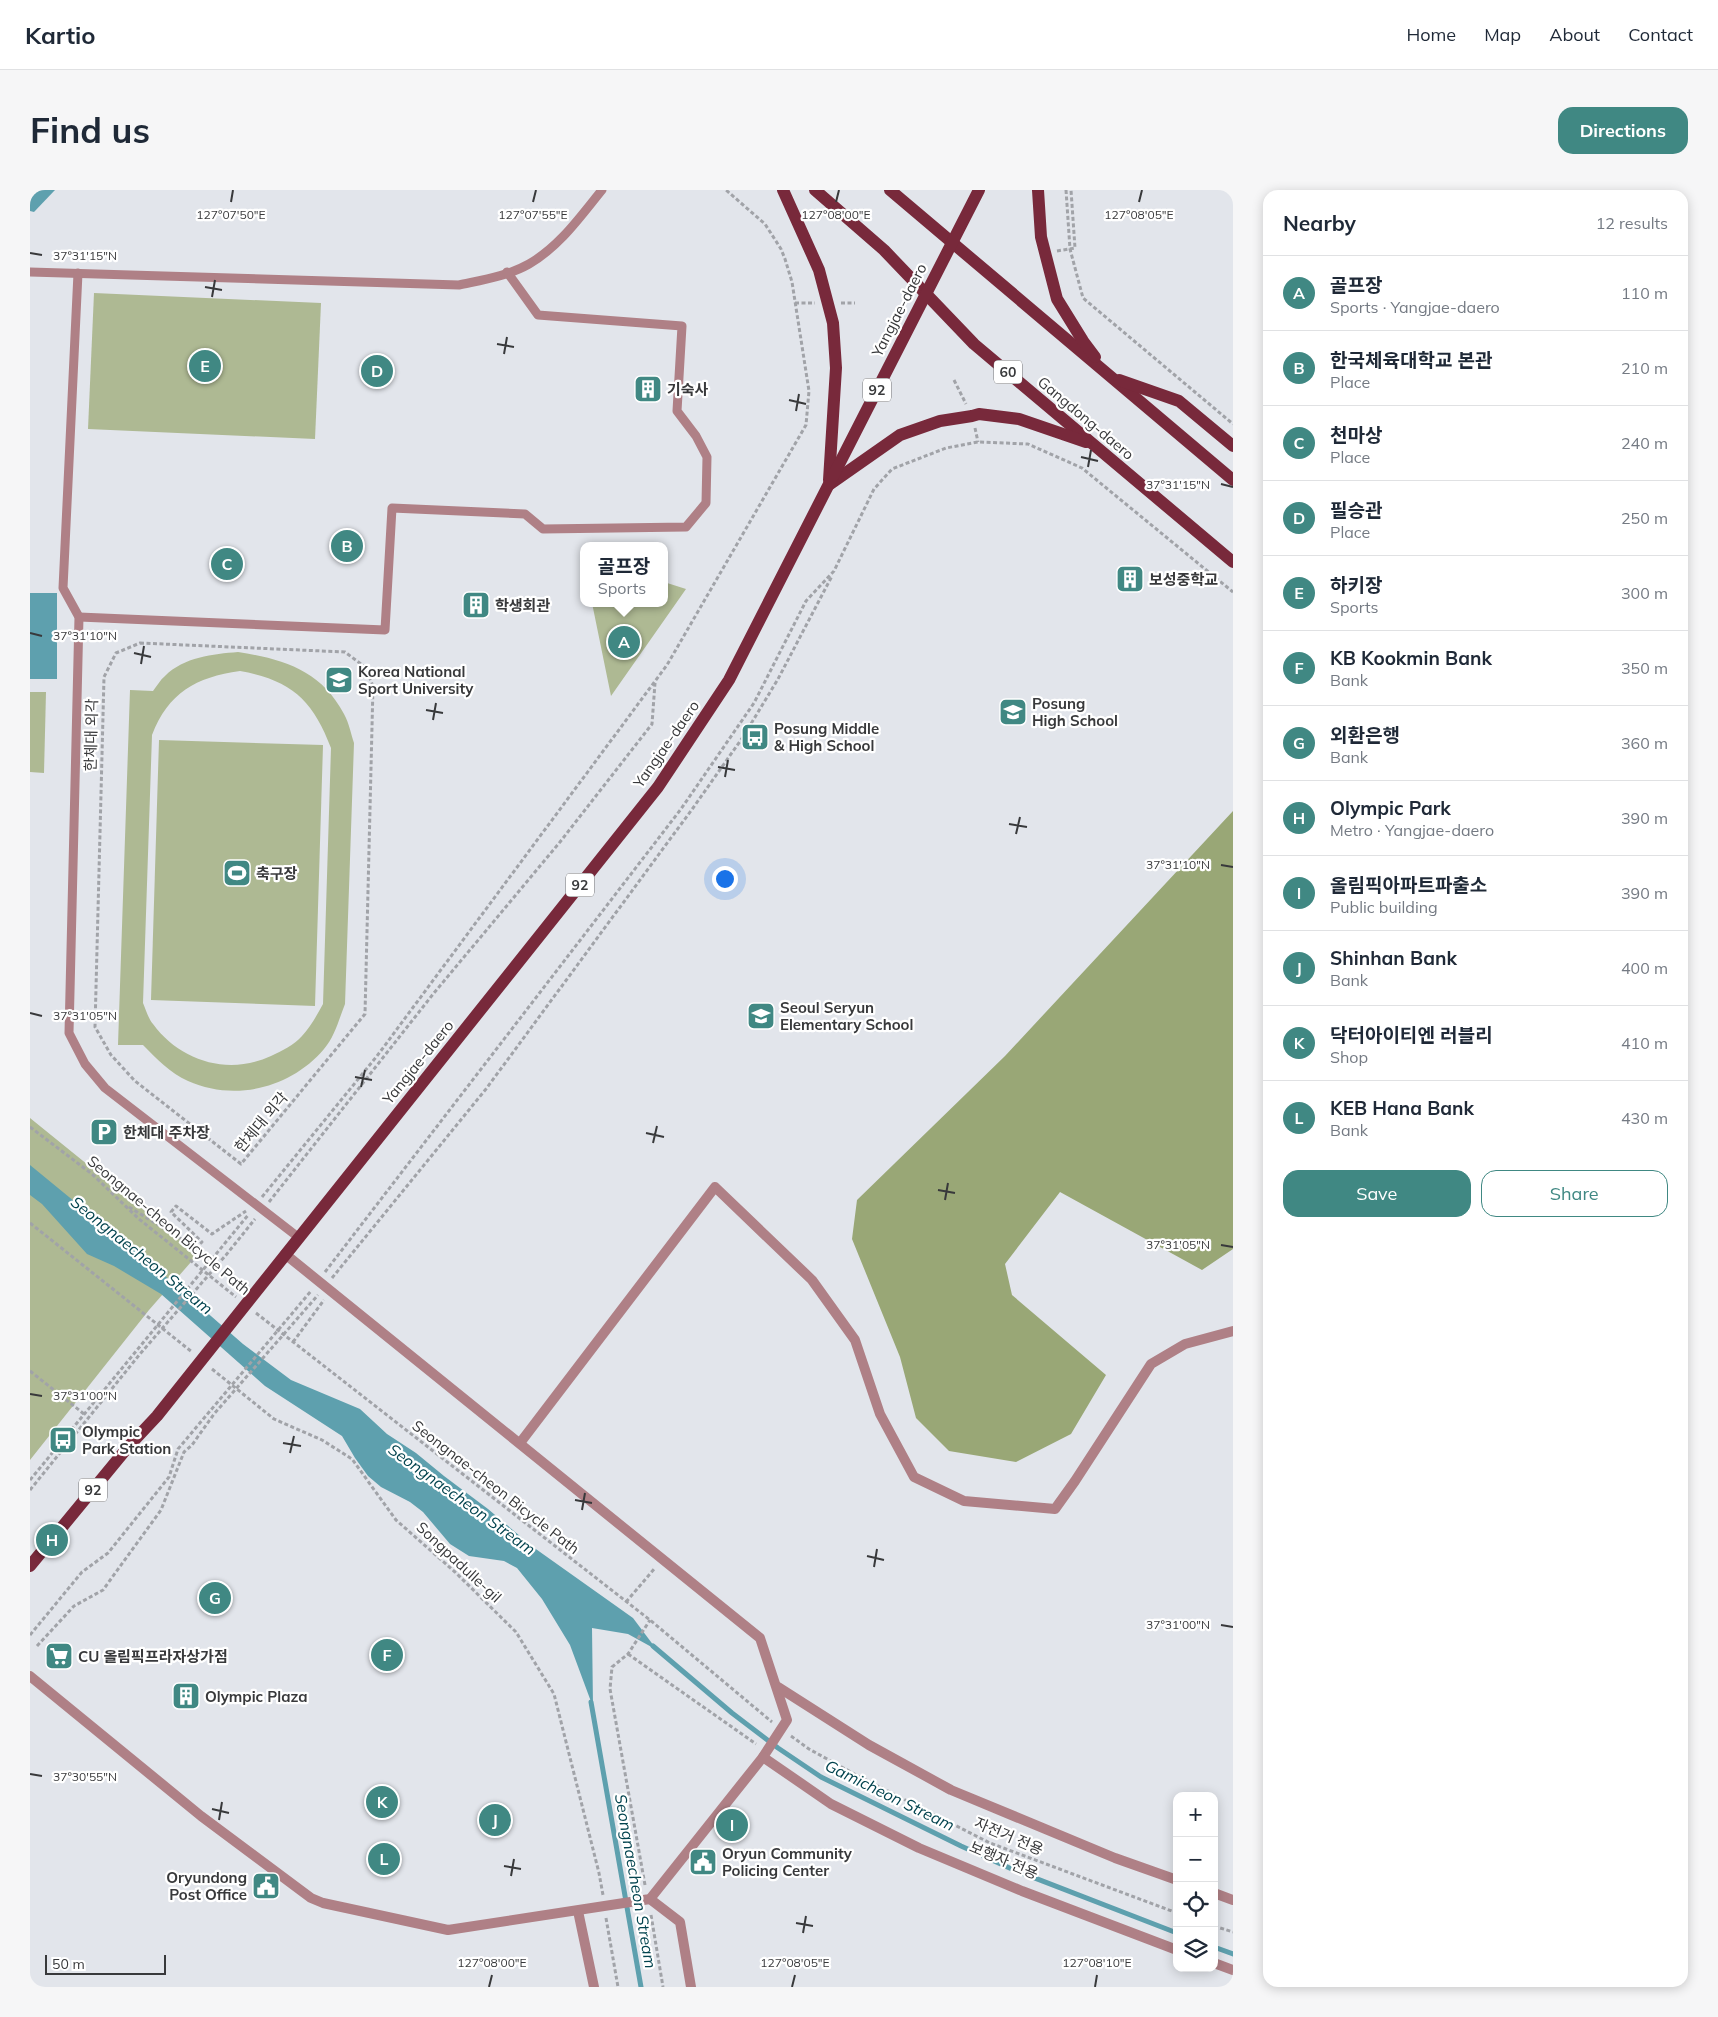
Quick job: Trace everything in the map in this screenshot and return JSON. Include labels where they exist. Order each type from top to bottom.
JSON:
[{"type":"main road","points":[[783,190],[819,270],[833,323],[836,368],[828,485]]},
{"type":"main road","name":"Gangdong-daero","points":[[815,190],[884,250],[974,344],[1233,562]]},
{"type":"main road","points":[[890,190],[1233,480]]},
{"type":"main road","name":"Yangjae-daero","points":[[285,1254],[658,787],[729,680],[979,190]]},
{"type":"main road","points":[[1038,190],[1041,237],[1057,299],[1083,341],[1112,378],[1179,401],[1233,446]]},
{"type":"main road","points":[[828,485],[900,435],[940,421],[979,414],[1019,419],[1094,445]]},
{"type":"main road","name":"92","points":[[30,1566],[128,1447],[157,1416],[285,1254]]},
{"type":"street","points":[[520,1443],[715,1187],[812,1280],[855,1340],[880,1414],[914,1477],[964,1501],[1055,1509],[1151,1364],[1185,1344],[1233,1331]]},
{"type":"street","points":[[285,1254],[760,1638],[778,1687],[787,1720],[763,1757],[650,1904]]},
{"type":"street","points":[[30,1676],[201,1816],[311,1898],[323,1903],[448,1930],[578,1911],[650,1904],[680,1922],[691,1987]]},
{"type":"street","points":[[778,1687],[868,1745],[951,1790],[1115,1858],[1173,1879]]},
{"type":"street","points":[[763,1757],[831,1804],[919,1848],[1022,1891],[1173,1948]]},
{"type":"street","points":[[1218,1894],[1233,1900]]},
{"type":"street","points":[[578,1911],[594,1987]]},
{"type":"street","points":[[1218,1965],[1233,1970]]},
{"type":"lane","points":[[30,272],[459,285],[529,264],[559,242],[602,190]]},
{"type":"lane","points":[[79,617],[385,630],[392,508],[526,514],[543,529],[686,527],[706,503],[707,457],[696,436],[677,411],[682,326],[538,315],[507,272]]},
{"type":"lane","points":[[78,273],[63,588],[79,617],[69,1034],[85,1064],[105,1088],[298,1237]]},
{"type":"path","points":[[30,1490],[140,1354],[226,1255],[259,1207],[377,1056],[667,665],[806,425],[809,391],[792,282],[781,248],[767,226],[726,190]]},
{"type":"path","points":[[1066,190],[1073,249],[1083,298],[1233,424]]},
{"type":"path","points":[[1072,190],[1073,249]]},
{"type":"path","points":[[292,1342],[328,1289],[486,1089],[743,736],[778,679],[874,489],[892,469],[946,448],[978,442],[1028,444],[1082,468],[1233,592]]},
{"type":"path","points":[[356,1233],[681,809],[754,703],[806,601],[834,571]]},
{"type":"path","name":"한체대 외각","points":[[140,643],[345,652],[365,667],[372,686],[365,1014],[241,1164],[135,1081],[111,1055],[95,1026],[104,677],[116,652],[140,643]]},
{"type":"path","points":[[30,1480],[136,1350],[259,1207],[560,842],[652,724],[654,682]]},
{"type":"path","name":"Seongnae-cheon Bicycle Path","points":[[30,1127],[92,1174],[139,1219],[239,1299]]},
{"type":"path","points":[[124,1204],[196,1248],[202,1242],[171,1212],[176,1206],[212,1234],[259,1207]]},
{"type":"path","points":[[30,1223],[198,1357]]},
{"type":"path","points":[[37,1646],[74,1606],[103,1590],[161,1510],[184,1452],[192,1445],[214,1414],[296,1319],[328,1289]]},
{"type":"path","name":"Seongnae-cheon Bicycle Path","points":[[254,1312],[650,1620]]},
{"type":"path","points":[[30,1635],[82,1572],[108,1553],[169,1477],[178,1449],[292,1315]]},
{"type":"path","name":"Songpadulle-gil","points":[[206,1363],[274,1418],[322,1440],[352,1459],[396,1520],[455,1572],[516,1632],[554,1694],[599,1873],[604,1901]]},
{"type":"path","points":[[30,1371],[84,1414]]},
{"type":"path","points":[[626,1602],[663,1559]]},
{"type":"path","points":[[646,1889],[610,1689],[612,1666],[628,1654],[650,1620],[774,1724]]},
{"type":"path","points":[[628,1654],[758,1745]]},
{"type":"path","name":"자전거 전용","points":[[788,1734],[810,1749],[858,1776],[990,1843],[1173,1912]]},
{"type":"path","points":[[650,1904],[663,1987]]},
{"type":"path","points":[[605,1911],[618,1987]]},
{"type":"path","points":[[1217,1927],[1233,1932]]},
{"type":"green space","points":[[94,293],[321,303],[315,439],[88,429]]},
{"type":"green space","points":[[668,583],[686,589],[611,696],[593,607],[668,607]]},
{"type":"green space","points":[[238,652],[285,663],[312,677],[335,699],[346,717],[354,743],[345,1004],[331,1039],[311,1062],[279,1082],[261,1088],[224,1090],[206,1087],[181,1078],[143,1045],[118,1045],[130,690],[153,691],[163,678],[181,665],[209,655]],"holes":[[[240,671],[273,680],[298,695],[316,717],[331,748],[323,1004],[305,1032],[288,1048],[255,1062],[238,1065],[222,1064],[191,1056],[164,1037],[148,1017],[143,1003],[152,735],[166,708],[175,698],[197,683]]]},
{"type":"green space","points":[[30,692],[46,692],[44,773],[30,772]]},
{"type":"green space","name":"축구장","points":[[159,740],[323,745],[315,1006],[151,1000]]},
{"type":"green space","points":[[1233,811],[1233,1249],[1202,1270],[1060,1192],[1005,1264],[1012,1295],[1106,1375],[1071,1434],[1016,1462],[949,1451],[916,1418],[900,1357],[852,1239],[857,1200],[1005,1056]]},
{"type":"green space","points":[[30,1118],[198,1254],[149,1310],[30,1460]]},
{"type":"water","points":[[30,190],[55,190],[34,212],[30,211]]},
{"type":"water","points":[[30,593],[57,593],[57,679],[30,679]]},
{"type":"water","name":"Seongnaecheon Stream","points":[[30,1165],[164,1275],[243,1344],[291,1380],[360,1409],[387,1434],[416,1453],[533,1547],[633,1618],[657,1650],[628,1634],[592,1628],[593,1707],[570,1645],[542,1599],[517,1568],[504,1561],[469,1556],[450,1544],[423,1512],[410,1502],[381,1487],[368,1476],[342,1436],[265,1386],[161,1294],[114,1266],[87,1254],[42,1204],[30,1195]]},
{"type":"waterway","name":"Gamicheon Stream","points":[[653,1646],[732,1713],[778,1748],[821,1777],[1014,1870],[1173,1931]]},
{"type":"waterway","name":"Seongnaecheon Stream","points":[[591,1702],[641,1987]]},
{"type":"waterway","name":"Gamicheon Stream","points":[[1218,1948],[1233,1954]]},
{"type":"place","name":"하키장","points":[[205,366]]},
{"type":"place","name":"필승관","points":[[377,371]]},
{"type":"place","name":"기숙사","points":[[648,389]]},
{"type":"place","name":"한국체육대학교 본관","points":[[347,546]]},
{"type":"place","name":"천마상","points":[[227,564]]},
{"type":"place","name":"보성중학교","points":[[1130,579]]},
{"type":"place","name":"학생회관","points":[[476,605]]},
{"type":"place","name":"골프장","points":[[624,642]]},
{"type":"place","name":"Korea National Sport University","points":[[339,680]]},
{"type":"place","name":"Posung High School","points":[[1013,712]]},
{"type":"place","name":"Posung Middle & High School","points":[[755,737]]},
{"type":"place","name":"축구장","points":[[237,873]]},
{"type":"place","name":"Seoul Seryun Elementary School","points":[[761,1016]]},
{"type":"place","name":"한체대 주차장","points":[[104,1132]]},
{"type":"place","name":"Olympic Park Station","points":[[63,1440]]},
{"type":"place","name":"Olympic Park","points":[[52,1540]]},
{"type":"place","name":"외환은행","points":[[215,1598]]},
{"type":"place","name":"KB Kookmin Bank","points":[[387,1655]]},
{"type":"place","name":"CU 올림픽프라자상가점","points":[[59,1656]]},
{"type":"place","name":"Olympic Plaza","points":[[186,1696]]},
{"type":"place","name":"닥터아이티엔 러블리","points":[[382,1802]]},
{"type":"place","name":"Shinhan Bank","points":[[495,1820]]},
{"type":"place","name":"올림픽아파트파출소","points":[[732,1825]]},
{"type":"place","name":"KEB Hana Bank","points":[[384,1859]]},
{"type":"place","name":"Oryun Community Policing Center","points":[[703,1862]]},
{"type":"place","name":"Oryundong Post Office","points":[[266,1886]]}]
